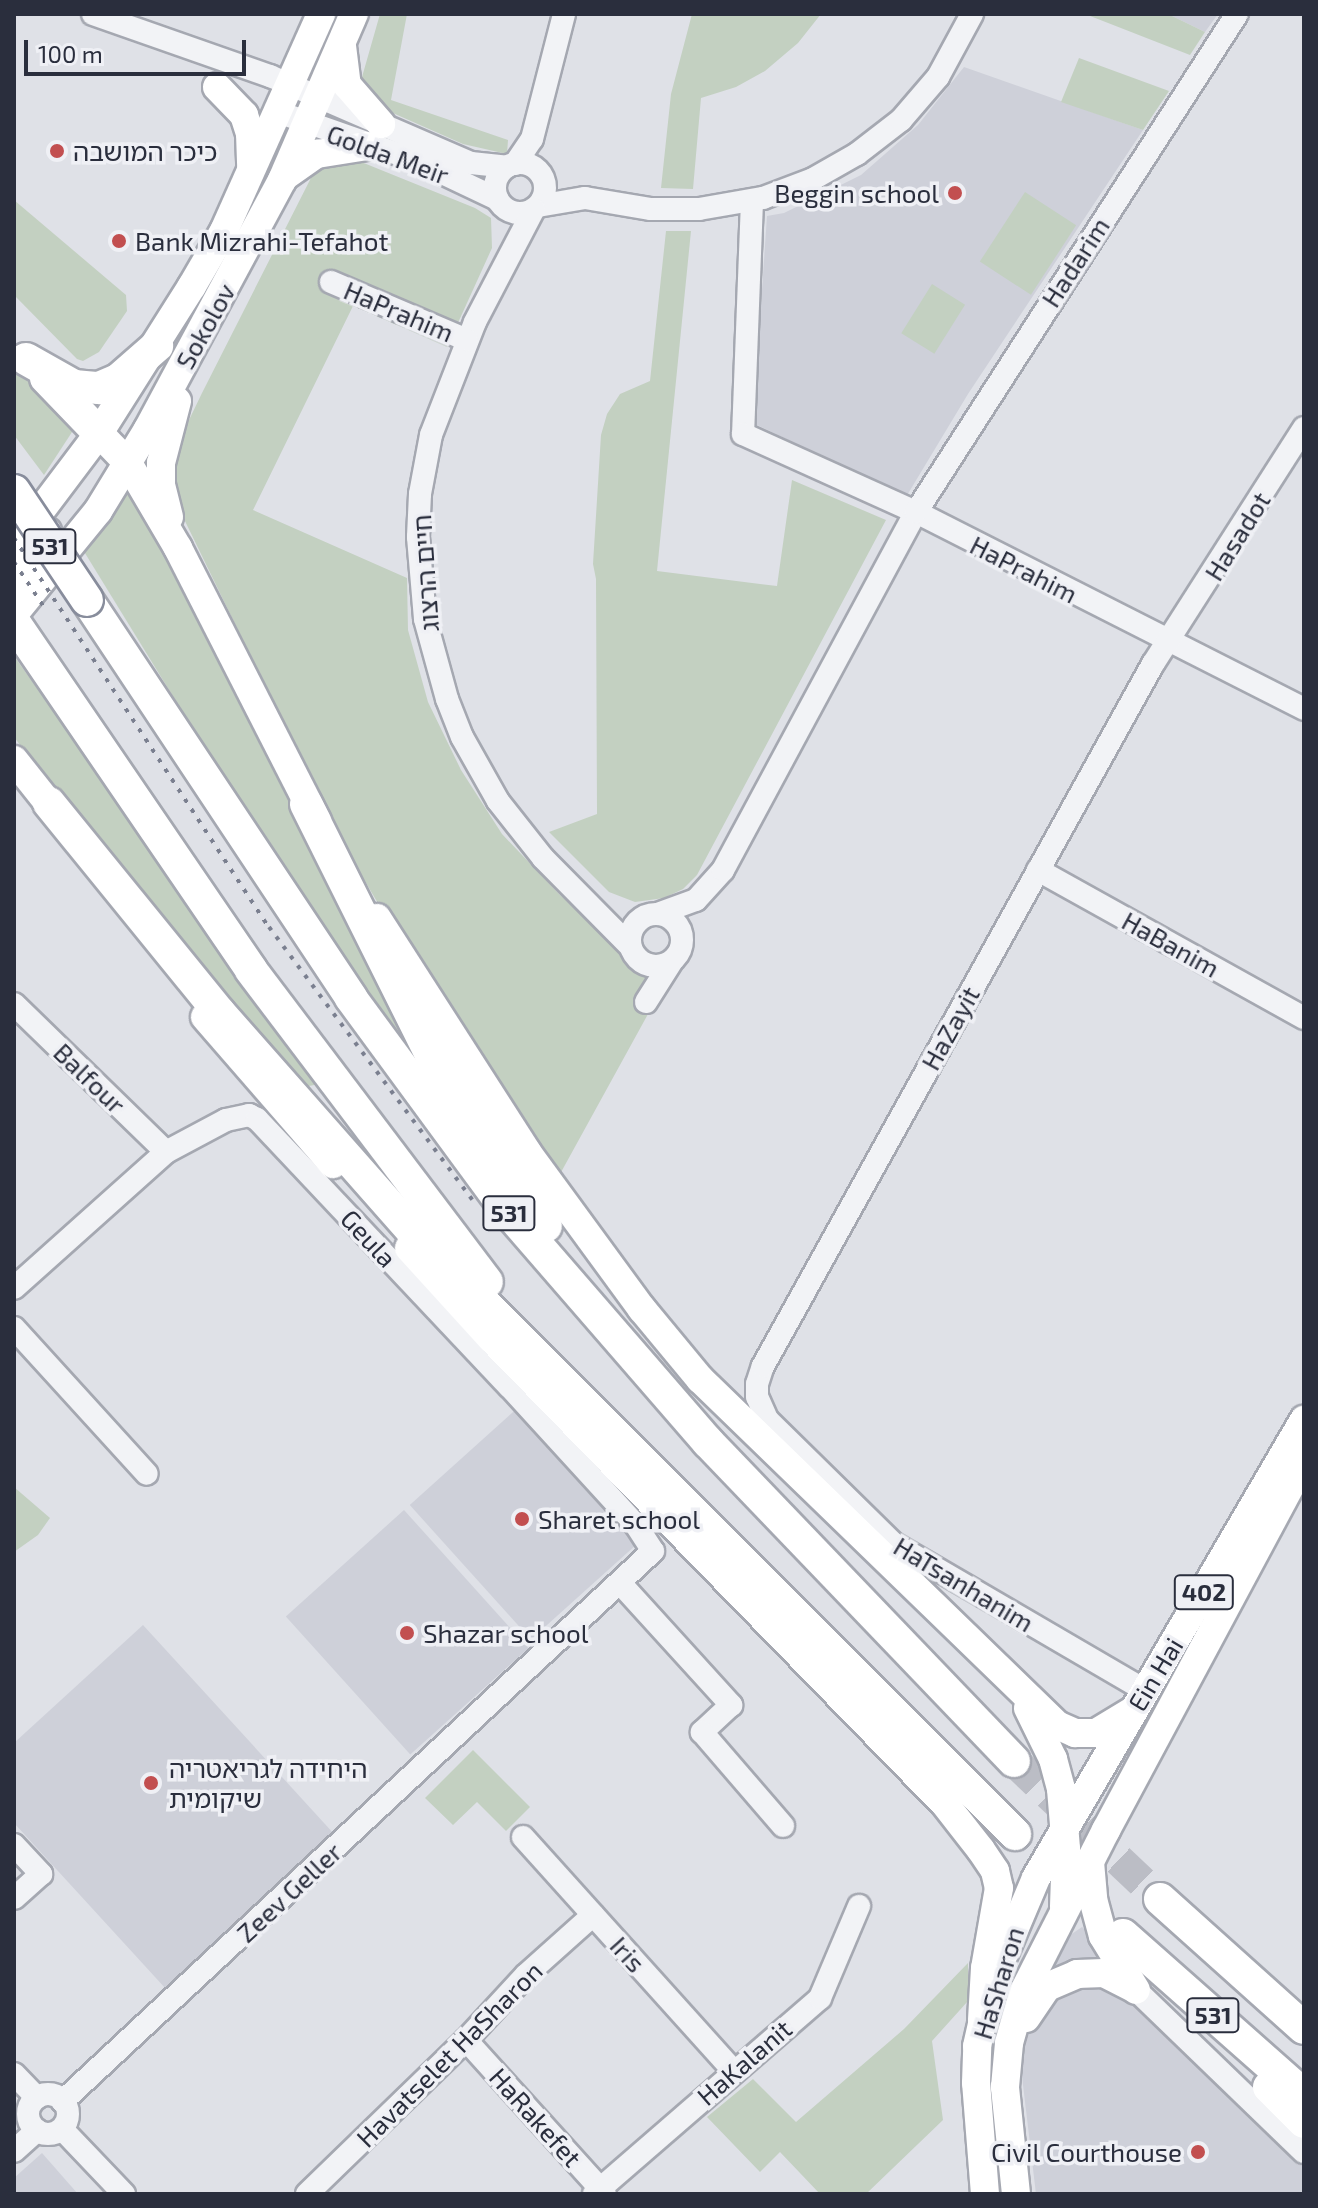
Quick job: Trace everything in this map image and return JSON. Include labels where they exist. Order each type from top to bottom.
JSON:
[{"type":"highway","points":[[20,352],[74,386],[99,388],[118,380],[157,346]]},
{"type":"highway","points":[[20,352],[99,433]]},
{"type":"highway","name":"531","points":[[14,491],[351,998],[506,1209],[708,1442],[1014,1761],[597,1289],[542,1221],[431,1055],[306,804]]},
{"type":"highway","name":"531","points":[[14,622],[251,970],[387,1154],[496,1293],[652,1471],[1015,1834]]},
{"type":"highway","points":[[49,803],[200,989],[412,1231],[652,1471]]},
{"type":"highway","name":"531","points":[[1160,1899],[1304,2028]]},
{"type":"highway","name":"531","points":[[1123,1935],[1304,2095]]},
{"type":"highway","points":[[1155,1964],[1242,2061],[1304,2122]]},
{"type":"main road","name":"Sokolov","points":[[14,546],[99,433],[157,346],[224,231],[321,14]]},
{"type":"main road","name":"Sokolov","points":[[14,614],[98,511],[128,463],[282,180],[354,14]]},
{"type":"main road","points":[[282,180],[317,154],[374,135],[347,85],[342,43]]},
{"type":"main road","points":[[217,87],[244,115],[250,133],[251,172]]},
{"type":"main road","points":[[178,548],[164,500],[161,463],[172,418],[209,317]]},
{"type":"main road","points":[[99,433],[128,463],[178,548],[306,804],[480,1082],[663,1336],[757,1438],[1057,1725],[1075,1733],[1096,1733],[1140,1700]]},
{"type":"main road","points":[[14,578],[94,457],[99,433]]},
{"type":"main road","points":[[14,760],[207,1019],[270,1096],[491,1338],[945,1804],[989,1860],[998,1880],[997,1907],[985,1968],[982,2020]]},
{"type":"main road","name":"Ein Hai","points":[[1078,1829],[1103,1763],[1304,1420]]},
{"type":"main road","name":"Ein Hai","points":[[1122,1799],[1304,1461]]},
{"type":"main road","points":[[1009,1681],[1041,1731],[1053,1759],[1090,1863],[1094,1905],[1103,1936],[1115,1962],[1136,1990]]},
{"type":"main road","points":[[945,1804],[1003,1839],[1031,1843],[1078,1829],[1122,1799]]},
{"type":"main road","name":"402","points":[[1064,1916],[1122,1799]]},
{"type":"main road","points":[[1064,1916],[1078,1829]]},
{"type":"main road","name":"HaSharon","points":[[985,2194],[976,2083],[982,2020],[1021,1908],[1078,1829]]},
{"type":"main road","name":"HaSharon","points":[[1016,2194],[1005,2087],[1009,2043],[1020,2003],[1064,1916]]},
{"type":"main road","points":[[1005,2087],[1027,2014],[1047,1987],[1068,1976],[1093,1971],[1112,1975],[1136,1990]]},
{"type":"street","name":"Golda Meir","points":[[93,14],[320,97],[415,160],[499,202]]},
{"type":"street","points":[[506,259],[508,225],[499,202],[496,180],[527,149],[564,14]]},
{"type":"street","points":[[499,202],[518,213],[585,198],[672,210],[718,208],[752,201],[813,179],[879,138],[938,77],[972,14]]},
{"type":"street","name":"Hadarim","points":[[916,512],[1237,14]]},
{"type":"street","name":"Golda Meir","points":[[278,112],[308,124],[374,135],[471,163],[511,165]]},
{"type":"street","points":[[535,128],[540,174],[545,188],[536,207]]},
{"type":"street","points":[[511,165],[526,164],[585,198]]},
{"type":"street","name":"HaPrahim","points":[[752,201],[743,434],[916,512],[1304,709]]},
{"type":"street","name":"חיים הרצוג","points":[[536,207],[506,259],[467,340],[431,435],[420,494],[420,577],[435,662],[462,737],[498,801],[520,832],[634,952]]},
{"type":"street","name":"HaPrahim","points":[[331,282],[467,340]]},
{"type":"street","name":"Hasadot","points":[[1169,643],[1304,428]]},
{"type":"street","points":[[652,915],[632,929],[646,1002],[677,952],[916,512]]},
{"type":"street","name":"HaZayit","points":[[767,1419],[757,1397],[763,1366],[1153,664],[1169,643]]},
{"type":"street","name":"HaBanim","points":[[1038,870],[1304,1018]]},
{"type":"street","points":[[595,909],[618,916],[652,915],[690,904],[713,884]]},
{"type":"street","points":[[652,915],[675,922],[677,952]]},
{"type":"street","points":[[634,952],[655,966],[677,952]]},
{"type":"street","name":"Balfour","points":[[14,1004],[166,1152]]},
{"type":"street","name":"Geula","points":[[17,1280],[166,1152],[237,1115],[257,1119],[636,1525],[653,1551],[621,1584]]},
{"type":"street","points":[[14,1328],[147,1474]]},
{"type":"street","name":"HaTsanhanim","points":[[767,1419],[903,1551],[1140,1700]]},
{"type":"street","points":[[621,1584],[731,1705],[702,1732],[783,1826]]},
{"type":"street","name":"Zeev Geller","points":[[63,2101],[621,1584]]},
{"type":"street","name":"Iris","points":[[523,1837],[733,2070]]},
{"type":"street","points":[[14,1845],[41,1874],[14,1898]]},
{"type":"street","name":"HaKalanit","points":[[600,2192],[733,2070],[820,1998],[859,1906]]},
{"type":"street","name":"Havatselet HaSharon","points":[[307,2194],[466,2040],[526,1975],[593,1915]]},
{"type":"street","points":[[1136,1990],[1304,2152]]},
{"type":"street","name":"HaRakefet","points":[[466,2040],[600,2192]]},
{"type":"street","points":[[14,2074],[37,2098]]},
{"type":"street","points":[[50,2094],[63,2101],[68,2115],[62,2129],[47,2134],[37,2130],[28,2114],[37,2098],[50,2094]]},
{"type":"street","points":[[62,2129],[124,2194]]},
{"type":"street","points":[[14,2151],[37,2130]]},
{"type":"shaded area","points":[[1168,14],[1218,14],[1205,32]]},
{"type":"shaded area","points":[[964,67],[1143,130],[968,394],[906,497],[753,423],[767,216],[784,213],[861,175],[918,125]]},
{"type":"shaded area","name":"Sharet school","points":[[522,1404],[643,1539],[531,1640],[410,1505]]},
{"type":"shaded area","name":"Shazar school","points":[[404,1510],[528,1648],[410,1755],[286,1616]]},
{"type":"shaded area","name":"היחידה לגריאטריה שיקומית","points":[[143,1625],[335,1835],[166,1989],[14,1823],[14,1743]]},
{"type":"shaded area","points":[[1082,1927],[1304,2132],[1304,2194],[1036,2194],[1016,2026],[1057,1944]]},
{"type":"shaded area","points":[[42,2153],[78,2194],[14,2194],[14,2178]]},
{"type":"green space","points":[[380,14],[407,14],[391,100],[508,140],[507,154],[463,144],[386,110],[365,93],[362,77]]},
{"type":"green space","points":[[692,14],[821,14],[798,43],[765,71],[736,87],[701,98],[693,189],[661,188],[671,94]]},
{"type":"green space","points":[[1085,14],[1168,14],[1205,32],[1190,55]]},
{"type":"green space","points":[[1079,58],[1169,91],[1143,130],[1061,102]]},
{"type":"green space","points":[[339,153],[475,208],[491,218],[492,248],[447,347],[353,306],[253,510],[407,578],[408,630],[428,702],[461,770],[502,834],[560,895],[645,967],[675,965],[554,1185],[470,1061],[334,828],[184,519],[172,481],[176,447],[316,168]]},
{"type":"green space","points":[[1025,192],[1076,225],[1031,295],[980,262]]},
{"type":"green space","points":[[14,200],[126,295],[127,311],[99,352],[83,361],[77,359],[14,295]]},
{"type":"green space","points":[[666,231],[691,231],[657,571],[777,586],[792,480],[886,520],[697,875],[683,889],[664,898],[635,902],[609,892],[549,832],[597,814],[596,579],[593,564],[601,435],[607,414],[620,394],[650,381]]},
{"type":"green space","points":[[932,284],[965,305],[934,354],[901,333]]},
{"type":"green space","points":[[14,367],[74,429],[44,475],[14,435]]},
{"type":"green space","points":[[124,482],[169,547],[436,1082],[425,1086],[263,843],[80,545]]},
{"type":"green space","points":[[14,656],[320,1084],[303,1087],[162,931],[14,737]]},
{"type":"green space","points":[[14,1487],[50,1518],[38,1535],[14,1552]]},
{"type":"green space","points":[[473,1750],[530,1807],[506,1831],[477,1802],[453,1825],[425,1798]]},
{"type":"green space","points":[[968,1963],[968,2001],[932,2041],[943,2120],[866,2194],[820,2194],[780,2152],[760,2172],[707,2117],[753,2079],[796,2122],[904,2029]]},
{"type":"tunnel","points":[[1014,1761],[1160,1899]]},
{"type":"railway","points":[[14,538],[269,927],[477,1206]]},
{"type":"railway","points":[[14,562],[46,610]]},
{"type":"place","name":"כיכר המושבה","points":[[57,151]]},
{"type":"place","name":"Beggin school","points":[[955,193]]},
{"type":"place","name":"Bank Mizrahi-Tefahot","points":[[119,241]]},
{"type":"place","name":"Sharet school","points":[[522,1519]]},
{"type":"place","name":"Shazar school","points":[[407,1633]]},
{"type":"place","name":"היחידה לגריאטריה שיקומית","points":[[151,1783]]},
{"type":"place","name":"Civil Courthouse","points":[[1198,2152]]}]
